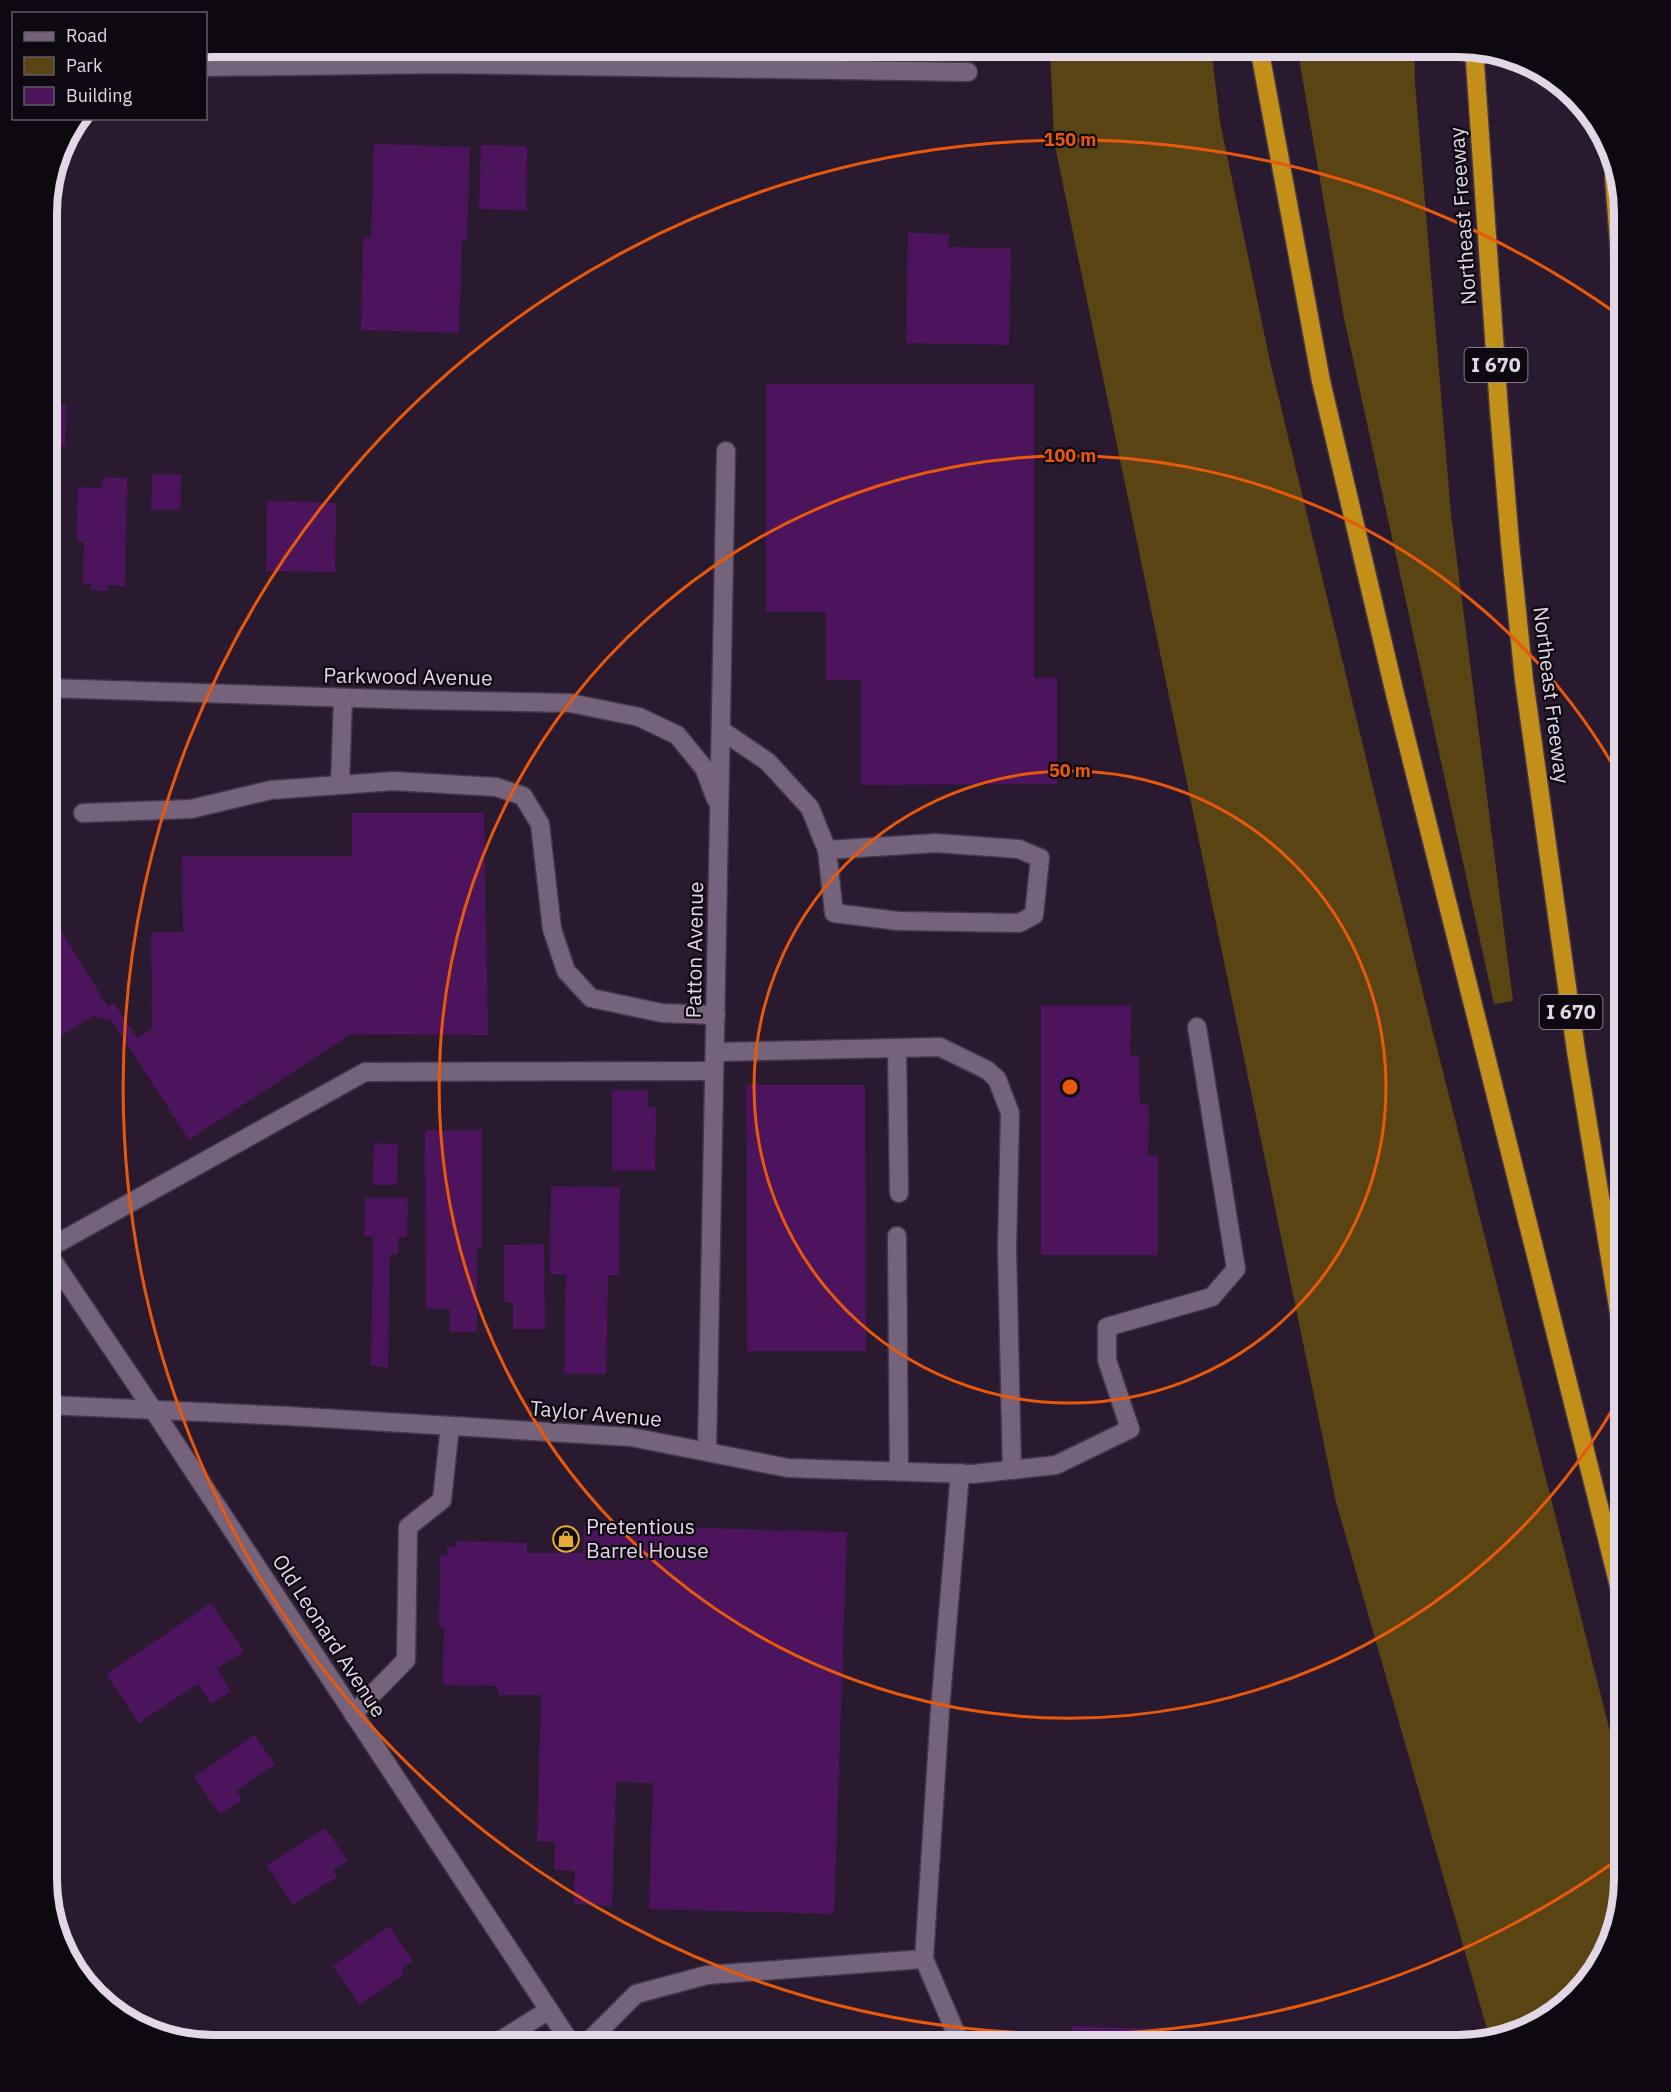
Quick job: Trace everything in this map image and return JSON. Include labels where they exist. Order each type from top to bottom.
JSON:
[{"type":"highway","points":[[1261,57],[1329,416],[1397,705],[1614,1566]]},
{"type":"highway","name":"Northeast Freeway","points":[[1475,58],[1499,410],[1524,680],[1576,1051],[1614,1282]]},
{"type":"street","points":[[207,67],[441,64],[968,72]]},
{"type":"street","name":"Patton Avenue","points":[[707,1451],[726,451]]},
{"type":"street","name":"Parkwood Avenue","points":[[57,688],[570,703],[639,717],[677,735],[704,768],[720,809]]},
{"type":"street","points":[[340,785],[343,698]]},
{"type":"street","points":[[721,730],[768,762],[810,808],[827,850],[834,913],[898,921],[1019,923],[1034,915],[1040,858],[1018,849],[936,843],[827,850]]},
{"type":"street","points":[[84,813],[191,809],[271,790],[340,785],[394,782],[496,787],[523,796],[540,824],[552,929],[566,971],[591,998],[662,1013],[716,1015]]},
{"type":"street","name":"Taylor Avenue","points":[[57,1406],[631,1437],[788,1468],[960,1473],[1056,1466],[1130,1429],[1107,1360],[1107,1327],[1212,1297],[1236,1269],[1197,1027]]},
{"type":"street","points":[[57,1245],[364,1072],[715,1062],[897,1048],[940,1047],[987,1070],[997,1079],[1010,1113],[1007,1249],[1011,1470]]},
{"type":"street","points":[[897,1048],[899,1193]]},
{"type":"street","points":[[897,1236],[899,1472]]},
{"type":"street","name":"Old Leonard Avenue","points":[[57,1266],[565,2035]]},
{"type":"street","points":[[353,1714],[406,1660],[408,1527],[442,1500],[450,1426]]},
{"type":"street","points":[[956,2035],[924,1959],[940,1710],[960,1473]]},
{"type":"street","points":[[596,2035],[636,1994],[707,1975],[924,1959]]},
{"type":"street","points":[[510,2035],[549,2010]]},
{"type":"green space","points":[[1050,57],[1212,57],[1220,122],[1271,366],[1421,985],[1614,1747],[1613,1900],[1609,1920],[1598,1948],[1588,1966],[1575,1982],[1545,2009],[1508,2027],[1489,2032],[1336,1502],[1054,141]]},
{"type":"green space","points":[[1299,57],[1414,57],[1451,514],[1513,1001],[1494,1004],[1344,318]]},
{"type":"building","points":[[374,144],[470,147],[467,240],[462,240],[459,333],[361,330],[363,237],[371,238]]},
{"type":"building","points":[[481,145],[527,146],[526,210],[479,209]]},
{"type":"building","points":[[908,233],[949,234],[948,247],[1011,248],[1009,345],[906,343]]},
{"type":"building","points":[[766,384],[1034,384],[1034,678],[1057,678],[1057,784],[861,785],[861,680],[826,680],[826,612],[766,612]]},
{"type":"building","points":[[57,404],[66,404],[65,446],[57,446]]},
{"type":"building","points":[[152,474],[181,474],[180,510],[151,510]]},
{"type":"building","points":[[103,477],[127,478],[125,586],[108,585],[107,591],[91,590],[91,584],[83,584],[84,542],[77,541],[78,487],[102,488]]},
{"type":"building","points":[[267,501],[336,503],[335,572],[266,571]]},
{"type":"building","points":[[352,813],[484,813],[488,1035],[351,1034],[189,1140],[112,1021],[93,1016],[57,1039],[57,924],[108,1007],[114,1003],[137,1038],[152,1029],[151,932],[183,932],[182,856],[352,856]]},
{"type":"building","points":[[1041,1006],[1131,1006],[1130,1056],[1139,1055],[1140,1104],[1149,1105],[1148,1155],[1158,1155],[1158,1255],[1041,1255]]},
{"type":"building","points":[[746,1085],[865,1085],[866,1351],[747,1351]]},
{"type":"building","points":[[612,1090],[648,1090],[648,1107],[656,1107],[655,1170],[612,1170]]},
{"type":"building","points":[[425,1130],[482,1130],[482,1247],[477,1247],[477,1332],[450,1332],[450,1309],[426,1309]]},
{"type":"building","points":[[374,1143],[398,1144],[397,1185],[373,1185]]},
{"type":"building","points":[[551,1186],[620,1187],[619,1275],[608,1275],[606,1374],[564,1374],[566,1275],[550,1274]]},
{"type":"building","points":[[365,1198],[408,1198],[407,1237],[398,1237],[398,1254],[390,1254],[388,1367],[371,1366],[373,1236],[364,1236]]},
{"type":"building","points":[[544,1244],[545,1329],[513,1329],[513,1303],[504,1302],[504,1245]]},
{"type":"building","points":[[584,1525],[847,1532],[834,1914],[649,1909],[653,1783],[616,1782],[612,1906],[574,1904],[575,1871],[554,1870],[555,1842],[537,1841],[541,1695],[498,1695],[498,1686],[443,1685],[444,1628],[439,1627],[440,1555],[447,1556],[447,1547],[455,1547],[455,1541],[527,1543],[527,1553],[583,1553]]},
{"type":"building","points":[[211,1603],[244,1651],[217,1669],[231,1691],[211,1704],[198,1684],[139,1723],[106,1674]]},
{"type":"building","points":[[254,1735],[275,1764],[236,1791],[242,1799],[220,1814],[194,1777]]},
{"type":"building","points":[[325,1828],[348,1861],[333,1869],[337,1877],[293,1905],[267,1865]]},
{"type":"building","points":[[389,1926],[413,1961],[401,1969],[404,1974],[360,2005],[333,1966]]},
{"type":"building","points":[[1072,2026],[1154,2029],[1154,2035],[1072,2035]]},
{"type":"building","points":[[887,2030],[890,2035],[879,2035]]},
{"type":"place","name":"Pretentious Barrel House","points":[[566,1539]]}]
